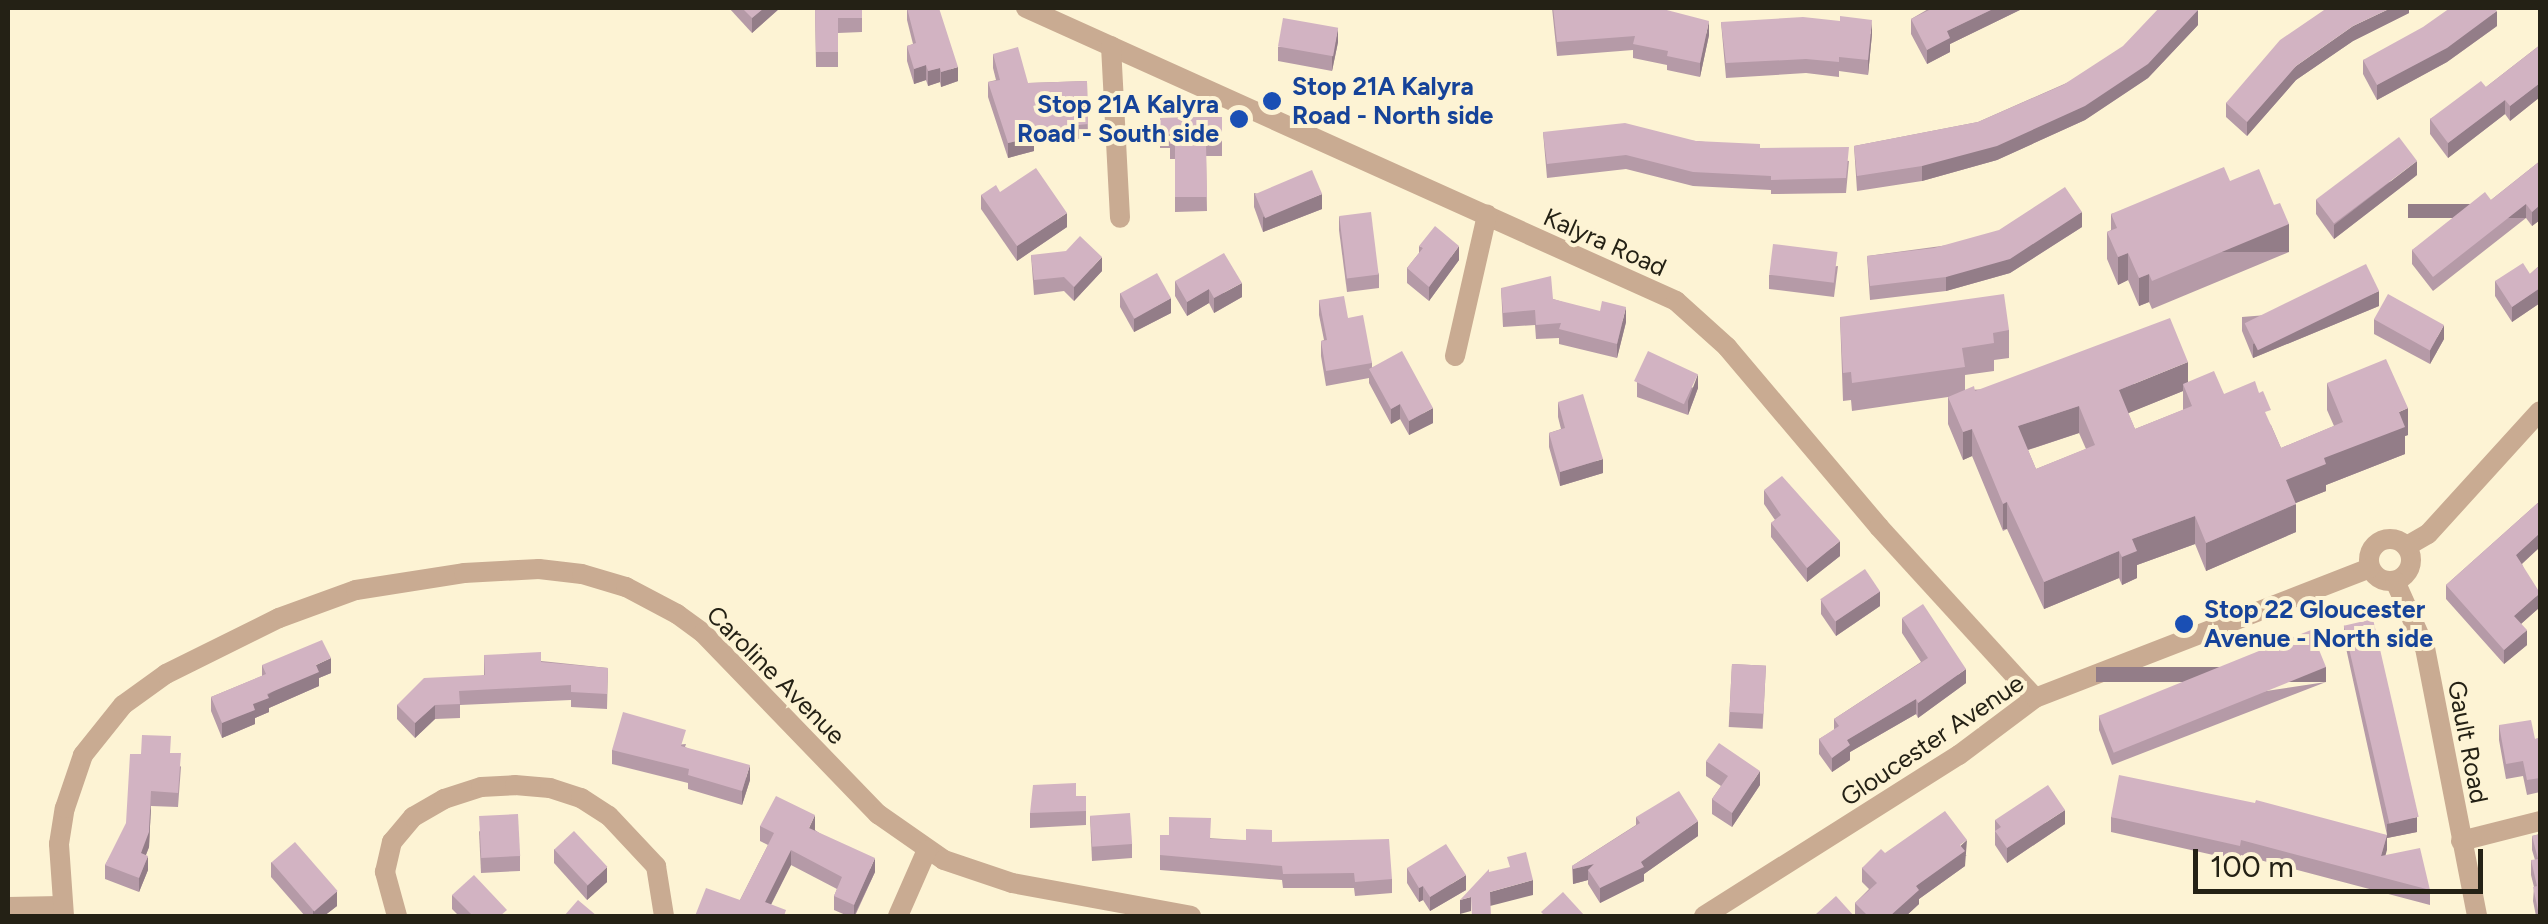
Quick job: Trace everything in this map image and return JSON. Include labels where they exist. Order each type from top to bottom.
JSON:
[{"type":"street","name":"Kalyra Road","points":[[1026,8],[1676,301],[1708,326],[1879,527],[2035,698]]},
{"type":"street","points":[[1110,46],[1120,218]]},
{"type":"street","points":[[1455,356],[1487,216]]},
{"type":"street","points":[[2406,546],[2428,534],[2540,411]]},
{"type":"street","points":[[2391,538],[2406,546],[2410,566],[2395,581],[2380,579],[2370,568],[2370,551],[2375,544],[2391,538]]},
{"type":"street","name":"Gloucester Avenue","points":[[1704,916],[1958,755],[2035,698],[2370,568]]},
{"type":"street","name":"Caroline Avenue","points":[[62,911],[60,844],[65,808],[83,755],[123,705],[166,674],[279,618],[356,590],[464,573],[539,569],[582,574],[626,588],[677,614],[703,633],[878,814],[927,850],[1012,882],[1190,916]]},
{"type":"street","name":"Gault Road","points":[[2395,581],[2425,648],[2477,916]]},
{"type":"street","points":[[397,916],[385,872],[392,842],[413,817],[444,799],[480,787],[515,785],[550,788],[581,798],[609,816],[656,866],[664,916]]},
{"type":"street","points":[[2461,840],[2540,821]]},
{"type":"street","points":[[898,916],[927,850]]},
{"type":"street","points":[[8,907],[62,911]]},
{"type":"building","points":[[742,8],[764,8],[752,18]]},
{"type":"building","points":[[815,8],[862,8],[862,18],[838,18],[838,52],[816,52]]},
{"type":"building","points":[[907,8],[939,8],[958,67],[941,72],[940,68],[928,71],[926,65],[914,69],[907,46],[916,43]]},
{"type":"building","points":[[1553,8],[1659,8],[1709,21],[1700,63],[1633,44],[1635,36],[1557,42]]},
{"type":"building","points":[[1933,8],[1995,8],[1947,31],[1950,38],[1927,50],[1911,19]]},
{"type":"building","points":[[2159,8],[2198,10],[2148,64],[2085,106],[1997,146],[1922,166],[1857,176],[1854,146],[1978,122],[2063,85],[2123,46]]},
{"type":"building","points":[[2327,8],[2391,8],[2353,26],[2296,66],[2247,122],[2226,103],[2280,40]]},
{"type":"building","points":[[2450,8],[2497,11],[2447,48],[2377,85],[2363,60]]},
{"type":"building","points":[[1840,16],[1872,20],[1868,60],[1839,57],[1839,62],[1806,59],[1726,63],[1721,22],[1803,17],[1840,21]]},
{"type":"building","points":[[1283,18],[1338,28],[1333,56],[1278,47]]},
{"type":"building","points":[[2540,45],[2540,83],[2510,106],[2505,100],[2448,143],[2430,119],[2481,81],[2486,87]]},
{"type":"building","points":[[1018,47],[1028,83],[1087,81],[1088,124],[1032,130],[1034,137],[1008,143],[988,82],[1000,80],[993,54]]},
{"type":"building","points":[[1222,117],[1222,141],[1206,141],[1207,197],[1175,197],[1175,144],[1170,144],[1170,134],[1160,134],[1160,118]]},
{"type":"building","points":[[1625,123],[1696,141],[1760,144],[1760,148],[1849,147],[1846,178],[1771,180],[1771,176],[1693,172],[1626,155],[1547,164],[1543,132]]},
{"type":"building","points":[[2399,137],[2417,161],[2334,224],[2316,200]]},
{"type":"building","points":[[2540,161],[2540,205],[2532,212],[2526,204],[2433,277],[2412,250],[2485,192],[2491,200]]},
{"type":"building","points":[[2224,167],[2230,181],[2259,169],[2274,205],[2280,203],[2289,224],[2152,281],[2149,274],[2139,278],[2128,253],[2118,257],[2107,232],[2117,228],[2111,214]]},
{"type":"building","points":[[1036,168],[1067,213],[1017,246],[981,195],[996,185],[1000,192]]},
{"type":"building","points":[[1312,170],[1322,194],[1265,218],[1255,194]]},
{"type":"building","points":[[2065,187],[2082,212],[2010,259],[1946,277],[1870,286],[1867,256],[1934,248],[1999,230]]},
{"type":"building","points":[[1371,212],[1379,275],[1347,278],[1339,216]]},
{"type":"building","points":[[1435,226],[1459,246],[1429,287],[1407,268]]},
{"type":"building","points":[[1080,236],[1102,257],[1074,287],[1064,277],[1034,280],[1031,255],[1066,251]]},
{"type":"building","points":[[1773,244],[1838,252],[1834,283],[1769,275]]},
{"type":"building","points":[[1224,253],[1242,283],[1214,298],[1209,289],[1187,302],[1175,281]]},
{"type":"building","points":[[2523,263],[2530,274],[2540,265],[2540,288],[2512,307],[2495,281]]},
{"type":"building","points":[[2366,264],[2379,291],[2258,350],[2245,323]]},
{"type":"building","points":[[1157,273],[1171,298],[1134,319],[1120,293]]},
{"type":"building","points":[[1551,276],[1553,299],[1600,311],[1602,301],[1626,307],[1617,344],[1559,329],[1561,323],[1536,325],[1535,310],[1503,313],[1501,288]]},
{"type":"building","points":[[2004,294],[2009,330],[1993,333],[1994,343],[1962,348],[1965,367],[1852,383],[1851,372],[1843,373],[1840,317]]},
{"type":"building","points":[[2388,294],[2444,325],[2430,350],[2374,319]]},
{"type":"building","points":[[1344,296],[1348,318],[1363,315],[1372,363],[1326,371],[1321,341],[1327,340],[1319,300]]},
{"type":"building","points":[[2170,318],[2188,362],[2119,390],[2135,429],[2192,406],[2183,384],[2214,371],[2224,394],[2255,381],[2271,410],[2265,412],[2281,448],[2343,422],[2327,383],[2386,359],[2408,408],[2399,412],[2405,427],[2324,458],[2326,464],[2286,480],[2296,504],[2206,543],[2195,516],[2132,539],[2137,551],[2122,557],[2119,551],[2044,582],[2007,502],[2003,504],[1972,429],[1963,432],[1948,397],[1974,386],[1975,391]],"holes":[[[2079,406],[2095,445],[2036,469],[2018,426]]]},
{"type":"building","points":[[1402,351],[1433,408],[1409,421],[1400,404],[1391,409],[1369,369]]},
{"type":"building","points":[[1648,351],[1698,374],[1684,404],[1634,381]]},
{"type":"building","points":[[1583,394],[1603,459],[1560,472],[1549,433],[1565,428],[1558,402]]},
{"type":"building","points":[[1782,476],[1840,541],[1807,568],[1771,523],[1781,515],[1764,490]]},
{"type":"building","points":[[2540,501],[2540,533],[2516,555],[2540,593],[2514,616],[2527,630],[2504,650],[2446,585]]},
{"type":"building","points":[[1865,569],[1880,591],[1835,622],[1820,599]]},
{"type":"building","points":[[1923,604],[1966,669],[1918,703],[1916,699],[1847,740],[1850,745],[1832,758],[1819,739],[1839,726],[1834,719],[1928,658],[1902,618]]},
{"type":"building","points":[[2373,619],[2419,817],[2389,824],[2344,626]]},
{"type":"building","points":[[2311,630],[2326,667],[2114,753],[2099,716]]},
{"type":"building","points":[[322,640],[331,658],[316,665],[319,672],[267,694],[269,698],[253,704],[255,710],[222,723],[211,697],[266,674],[262,665]]},
{"type":"building","points":[[541,652],[541,662],[608,668],[607,694],[571,692],[571,685],[459,691],[460,704],[435,705],[415,723],[397,705],[424,678],[485,675],[484,655]]},
{"type":"building","points":[[1732,664],[1766,666],[1763,714],[1729,712]]},
{"type":"building","points":[[623,712],[686,730],[681,746],[750,765],[742,791],[688,775],[689,769],[612,750]]},
{"type":"building","points":[[2531,720],[2535,739],[2540,738],[2540,778],[2527,780],[2523,761],[2506,764],[2499,725]]},
{"type":"building","points":[[142,735],[171,736],[170,753],[181,753],[178,793],[151,791],[149,832],[141,853],[148,856],[139,878],[105,865],[126,823],[130,754],[141,754]]},
{"type":"building","points":[[1719,743],[1760,771],[1732,813],[1712,799],[1728,776],[1706,761]]},
{"type":"building","points":[[2119,775],[2255,803],[2256,800],[2387,835],[2381,856],[2420,848],[2430,890],[2241,840],[2240,846],[2111,817]]},
{"type":"building","points":[[1076,783],[1076,796],[1086,796],[1086,811],[1030,813],[1033,785]]},
{"type":"building","points":[[2048,785],[2065,810],[2007,848],[1995,831],[2001,827],[1995,820]]},
{"type":"building","points":[[1679,791],[1698,821],[1641,862],[1644,867],[1600,888],[1588,870],[1594,864],[1573,869],[1572,866],[1640,823],[1636,817]]},
{"type":"building","points":[[776,796],[815,815],[809,828],[875,858],[854,905],[834,896],[842,877],[791,850],[765,902],[786,910],[784,916],[695,916],[706,888],[740,900],[774,833],[760,826]]},
{"type":"building","points":[[1945,811],[1967,840],[1960,845],[1965,851],[1916,886],[1919,890],[1890,916],[1868,916],[1855,903],[1877,883],[1862,868],[1881,849],[1885,853]]},
{"type":"building","points":[[1130,813],[1132,844],[1092,847],[1090,816]]},
{"type":"building","points":[[518,814],[520,856],[481,858],[479,816]]},
{"type":"building","points":[[1169,817],[1211,818],[1210,839],[1246,840],[1246,829],[1272,830],[1272,842],[1389,839],[1392,879],[1355,882],[1354,873],[1283,874],[1282,866],[1160,855],[1160,835],[1169,835]]},
{"type":"building","points":[[574,831],[607,867],[588,885],[554,849]]},
{"type":"building","points":[[2540,834],[2538,910],[2531,860],[2538,859],[2532,836]]},
{"type":"building","points":[[295,842],[338,891],[314,911],[272,862]]},
{"type":"building","points":[[1446,844],[1466,875],[1430,897],[1423,886],[1419,888],[1407,868]]},
{"type":"building","points":[[1526,852],[1533,880],[1490,892],[1491,916],[1472,916],[1471,897],[1460,900],[1489,869],[1510,867],[1507,857]]},
{"type":"building","points":[[474,875],[507,910],[500,916],[473,916],[452,895]]},
{"type":"building","points":[[1563,892],[1584,915],[1545,916],[1541,912]]},
{"type":"building","points":[[1836,896],[1854,916],[1815,916],[1816,914]]},
{"type":"building","points":[[578,900],[597,916],[564,916]]},
{"type":"place","name":"Stop 21A Kalyra Road - North side","points":[[1272,101]]},
{"type":"place","name":"Stop 21A Kalyra Road - South side","points":[[1239,119]]},
{"type":"place","name":"Stop 22 Gloucester Avenue - North side","points":[[2184,624]]}]
